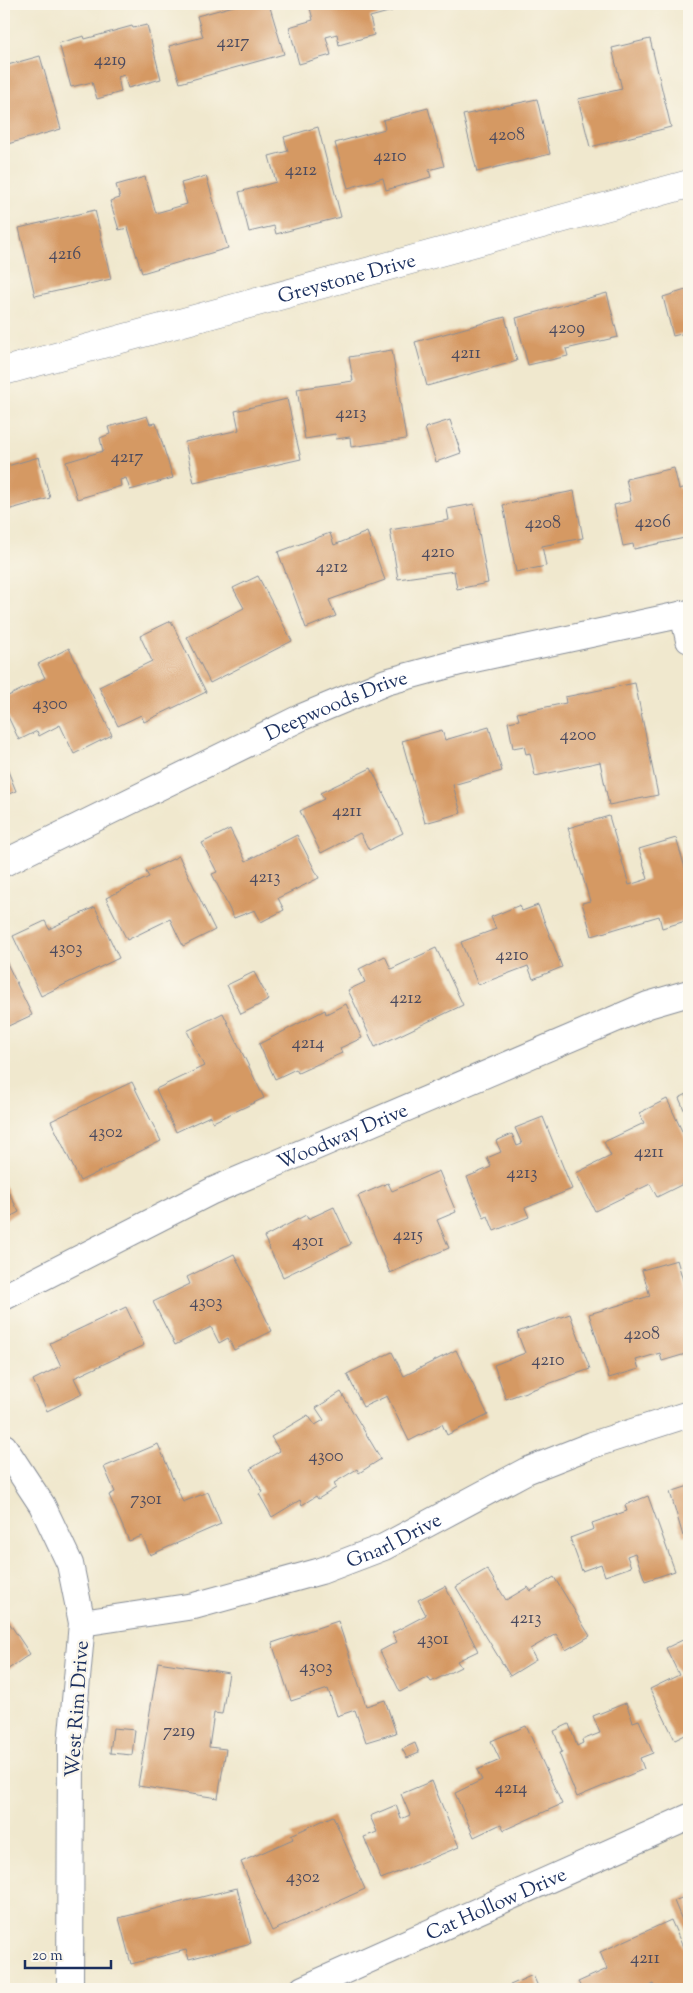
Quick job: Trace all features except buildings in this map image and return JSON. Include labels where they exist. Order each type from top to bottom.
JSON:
[{"type":"street","name":"Greystone Drive","points":[[4,371],[689,184]]},
{"type":"street","points":[[686,613],[689,640]]},
{"type":"street","name":"Deepwoods Drive","points":[[4,863],[302,717],[386,682],[460,662],[686,613]]},
{"type":"street","name":"Woodway Drive","points":[[4,1297],[212,1191],[648,1005],[689,993]]},
{"type":"street","name":"Gnarl Drive","points":[[82,1623],[194,1606],[321,1571],[384,1547],[526,1471],[592,1446],[689,1414]]},
{"type":"street","name":"West Rim Drive","points":[[4,1447],[42,1505],[70,1564],[82,1623],[71,1745],[70,1989]]},
{"type":"street","name":"Cat Hollow Drive","points":[[303,1989],[689,1817]]}]
